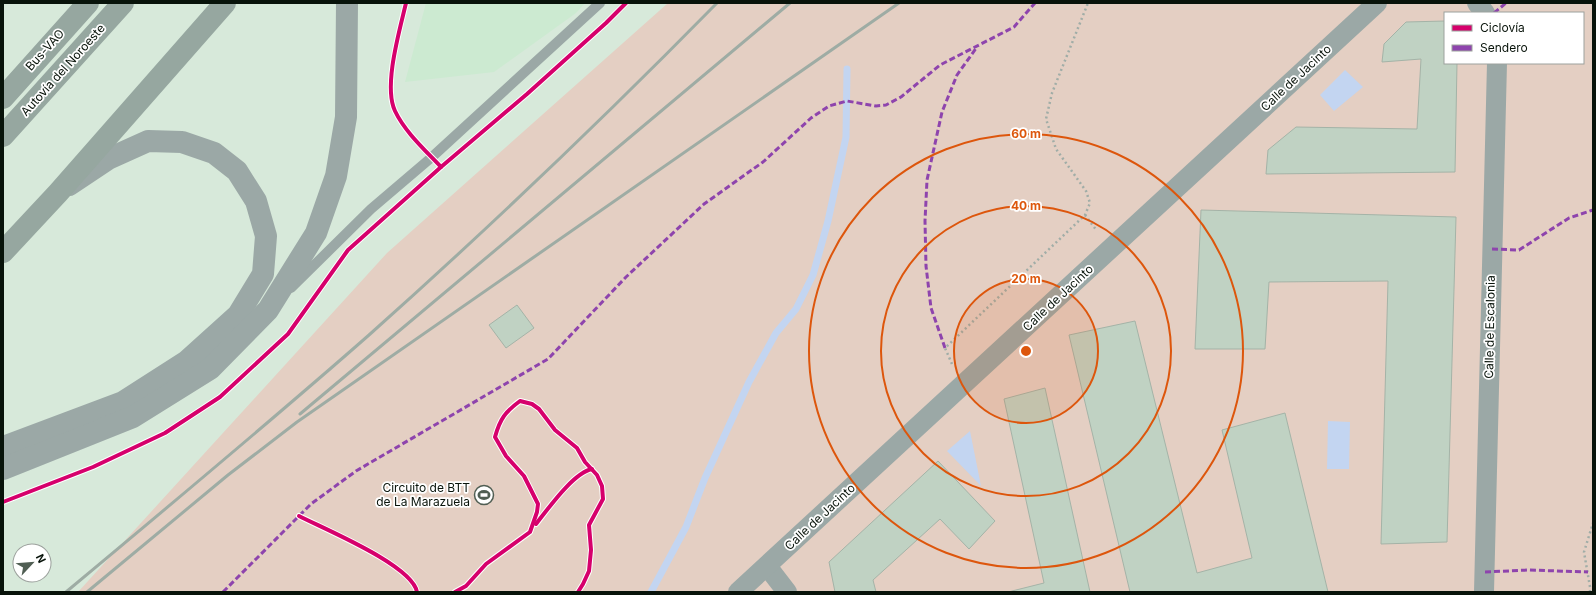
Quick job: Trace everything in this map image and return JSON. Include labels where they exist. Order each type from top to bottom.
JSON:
[{"type":"highway","name":"Bus-VAO","points":[[3,98],[88,3]]},
{"type":"highway","name":"Autovía del Noroeste","points":[[3,136],[123,3]]},
{"type":"highway","points":[[3,252],[58,193],[225,3]]},
{"type":"street","points":[[3,469],[134,417],[210,369],[268,310],[316,233],[336,176],[346,117],[348,3]]},
{"type":"street","name":"Calle de Jacinto","points":[[738,592],[1377,3]]},
{"type":"street","points":[[1477,3],[1485,12]]},
{"type":"street","name":"Calle de Escalonia","points":[[1484,592],[1497,64]]},
{"type":"street","points":[[3,448],[123,402],[187,361],[238,315],[263,274],[266,236],[256,201],[237,171],[214,154],[182,142],[148,141],[108,159],[58,193]]},
{"type":"street","points":[[767,566],[787,592]]},
{"type":"lane","points":[[268,310],[371,210],[443,147],[600,3]]},
{"type":"path","points":[[945,348],[1085,216],[1090,203],[1086,191],[1056,149],[1046,119],[1052,93],[1088,3]]},
{"type":"path","points":[[1590,592],[1584,552],[1593,523]]},
{"type":"shaded area","points":[[426,3],[585,3],[576,13],[494,72],[405,82]]},
{"type":"shaded area","points":[[668,3],[1593,3],[1593,592],[78,592],[387,253]]},
{"type":"water","points":[[1345,70],[1363,87],[1334,111],[1320,95]]},
{"type":"water","points":[[1328,421],[1350,422],[1349,469],[1327,469]]},
{"type":"water","points":[[970,431],[981,486],[947,451]]},
{"type":"building","points":[[1444,21],[1444,64],[1457,64],[1455,172],[1266,174],[1268,150],[1296,127],[1417,129],[1421,59],[1382,62],[1384,44],[1406,22]]},
{"type":"building","points":[[1201,210],[1456,217],[1447,542],[1381,544],[1388,281],[1269,282],[1265,349],[1195,349]]},
{"type":"building","points":[[517,305],[534,328],[506,348],[489,325]]},
{"type":"building","points":[[1135,321],[1197,573],[1252,558],[1222,430],[1285,413],[1328,592],[1130,592],[1069,335]]},
{"type":"building","points":[[1045,388],[1090,592],[1008,592],[1044,583],[1004,399]]},
{"type":"building","points":[[938,461],[995,521],[969,549],[940,519],[873,580],[876,592],[835,592],[829,562]]},
{"type":"waterway","points":[[651,592],[686,527],[705,478],[749,382],[776,333],[796,309],[813,275],[828,221],[846,137],[847,69]]},
{"type":"railway","points":[[66,592],[294,400],[414,295],[546,172],[717,3]]},
{"type":"railway","points":[[300,414],[790,3]]},
{"type":"railway","points":[[87,592],[228,475],[297,422],[899,3]]},
{"type":"marked path","points":[[223,592],[311,504],[356,471],[548,359],[626,277],[704,204],[763,162],[811,118],[829,106],[847,101],[876,106],[886,105],[901,97],[940,65],[1014,27],[1035,3]]},
{"type":"marked path","points":[[1495,12],[1506,3]]},
{"type":"marked path","points":[[945,348],[931,308],[926,266],[925,221],[927,180],[942,112],[957,75],[977,47]]},
{"type":"marked path","points":[[1492,249],[1519,250],[1569,218],[1593,210]]},
{"type":"marked path","points":[[1485,572],[1529,570],[1588,572]]},
{"type":"cycle path","points":[[406,3],[394,57],[391,87],[392,100],[395,111],[404,126],[441,167]]},
{"type":"cycle path","points":[[3,502],[93,467],[165,433],[220,397],[288,334],[348,250],[441,167],[527,94],[626,3]]},
{"type":"cycle path","points":[[455,592],[466,586],[486,564],[530,532],[537,512],[538,504],[524,476],[506,456],[495,437],[504,416],[520,401],[532,404],[539,409],[555,430],[577,448],[585,462],[597,475],[602,486],[603,499],[589,525],[591,550],[589,571],[578,592]]},
{"type":"cycle path","points":[[536,524],[569,484],[577,477],[592,469]]},
{"type":"cycle path","points":[[299,516],[366,549],[384,560],[400,571],[412,582],[417,592]]},
{"type":"place","name":"Circuito de BTT de La Marazuela","points":[[484,495]]}]
